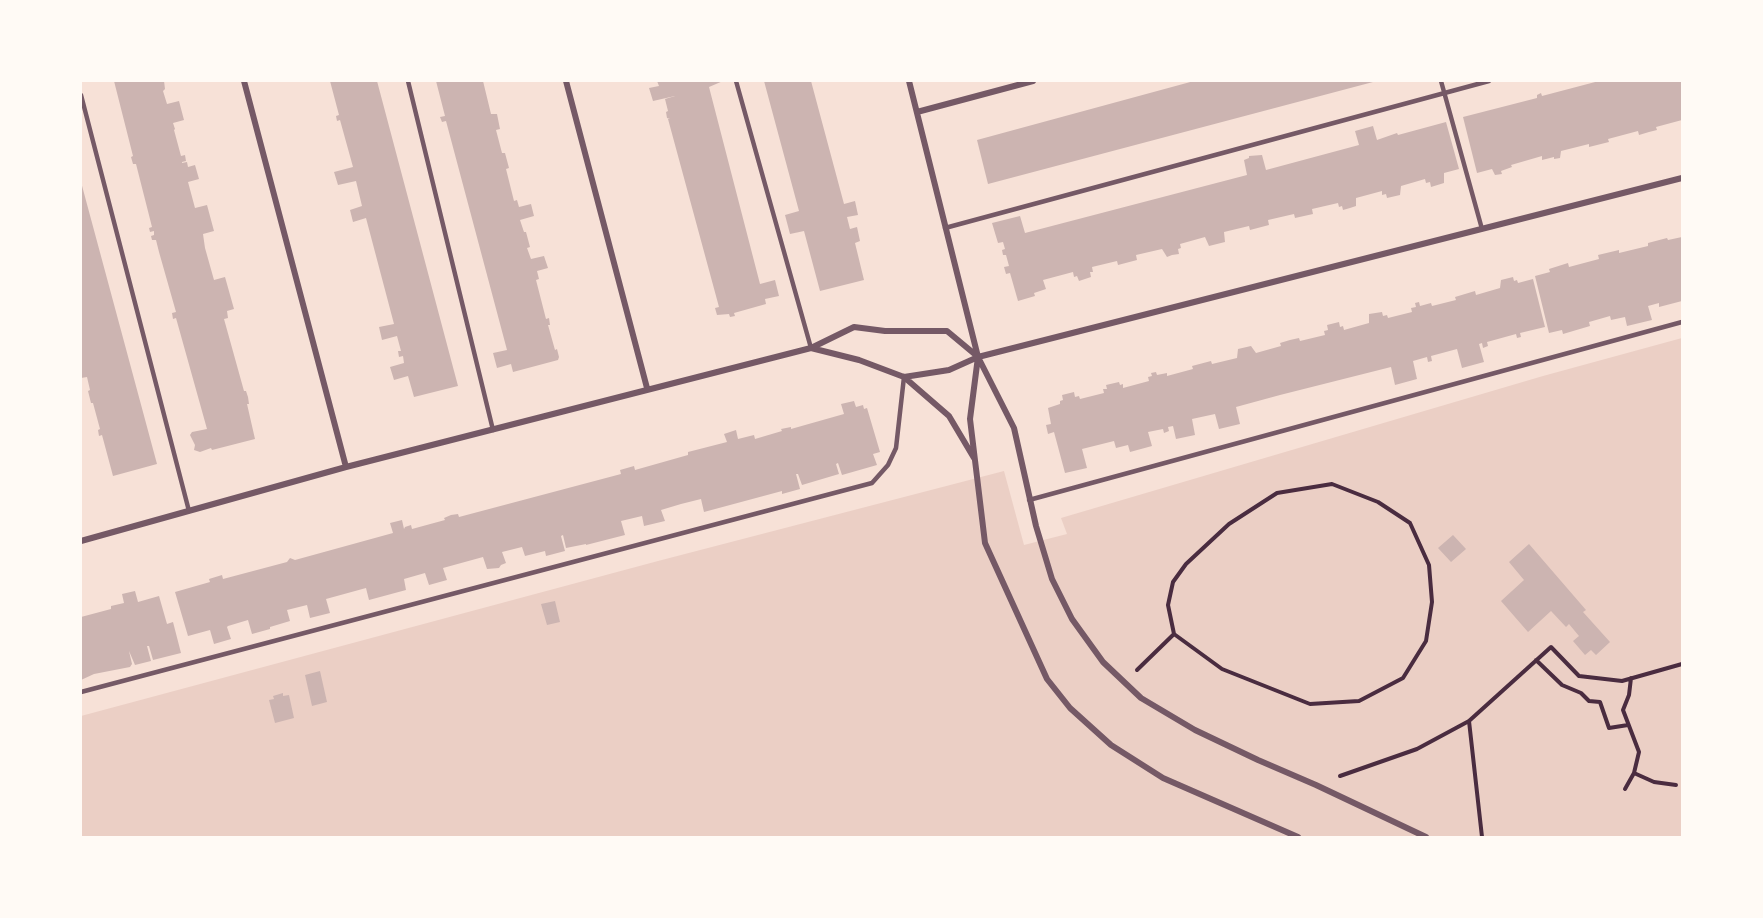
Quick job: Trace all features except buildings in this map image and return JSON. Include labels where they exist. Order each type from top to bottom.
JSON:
[{"type":"street","points":[[244,81],[346,467]]},
{"type":"street","points":[[566,81],[647,388]]},
{"type":"street","points":[[909,81],[978,357],[1014,428],[1029,500],[1052,579],[1072,619],[1102,662],[1141,698],[1195,730],[1426,837]]},
{"type":"street","points":[[917,112],[1033,81]]},
{"type":"street","points":[[904,378],[949,370],[978,357],[1682,178]]},
{"type":"street","points":[[81,541],[346,467],[647,388],[811,348],[854,327],[927,333],[947,331],[978,357]]},
{"type":"street","points":[[811,348],[859,360],[904,378],[949,416],[975,460]]},
{"type":"street","points":[[978,357],[970,419],[985,543],[1047,680],[1070,708],[1111,745],[1163,778],[1298,837]]},
{"type":"lane","points":[[408,81],[493,430]]},
{"type":"lane","points":[[736,81],[811,348]]},
{"type":"lane","points":[[1441,81],[1482,229]]},
{"type":"lane","points":[[945,228],[1489,81]]},
{"type":"lane","points":[[81,95],[189,511]]},
{"type":"lane","points":[[1029,500],[1682,322]]},
{"type":"lane","points":[[81,692],[872,483],[888,465],[896,448],[904,378]]},
{"type":"path","points":[[1332,484],[1378,502],[1410,523],[1429,565],[1432,602],[1426,642],[1403,678],[1359,701],[1310,704],[1222,669],[1174,634],[1168,605],[1173,582],[1186,564],[1229,524],[1277,493],[1332,484]]},
{"type":"path","points":[[1124,682],[1174,634]]},
{"type":"path","points":[[1316,785],[1417,749],[1469,721],[1551,647],[1579,676],[1622,681],[1682,664]]},
{"type":"path","points":[[1536,660],[1562,685],[1581,693],[1589,701],[1600,702],[1609,728],[1628,725]]},
{"type":"path","points":[[1625,789],[1634,773],[1639,752],[1623,710],[1629,695],[1630,678]]},
{"type":"path","points":[[1469,721],[1482,837]]},
{"type":"path","points":[[1634,773],[1654,782],[1676,785]]},
{"type":"shaded area","points":[[1682,338],[1682,837],[81,837],[81,716],[1004,471],[1024,545],[1067,534],[1061,518],[1543,376]]}]
